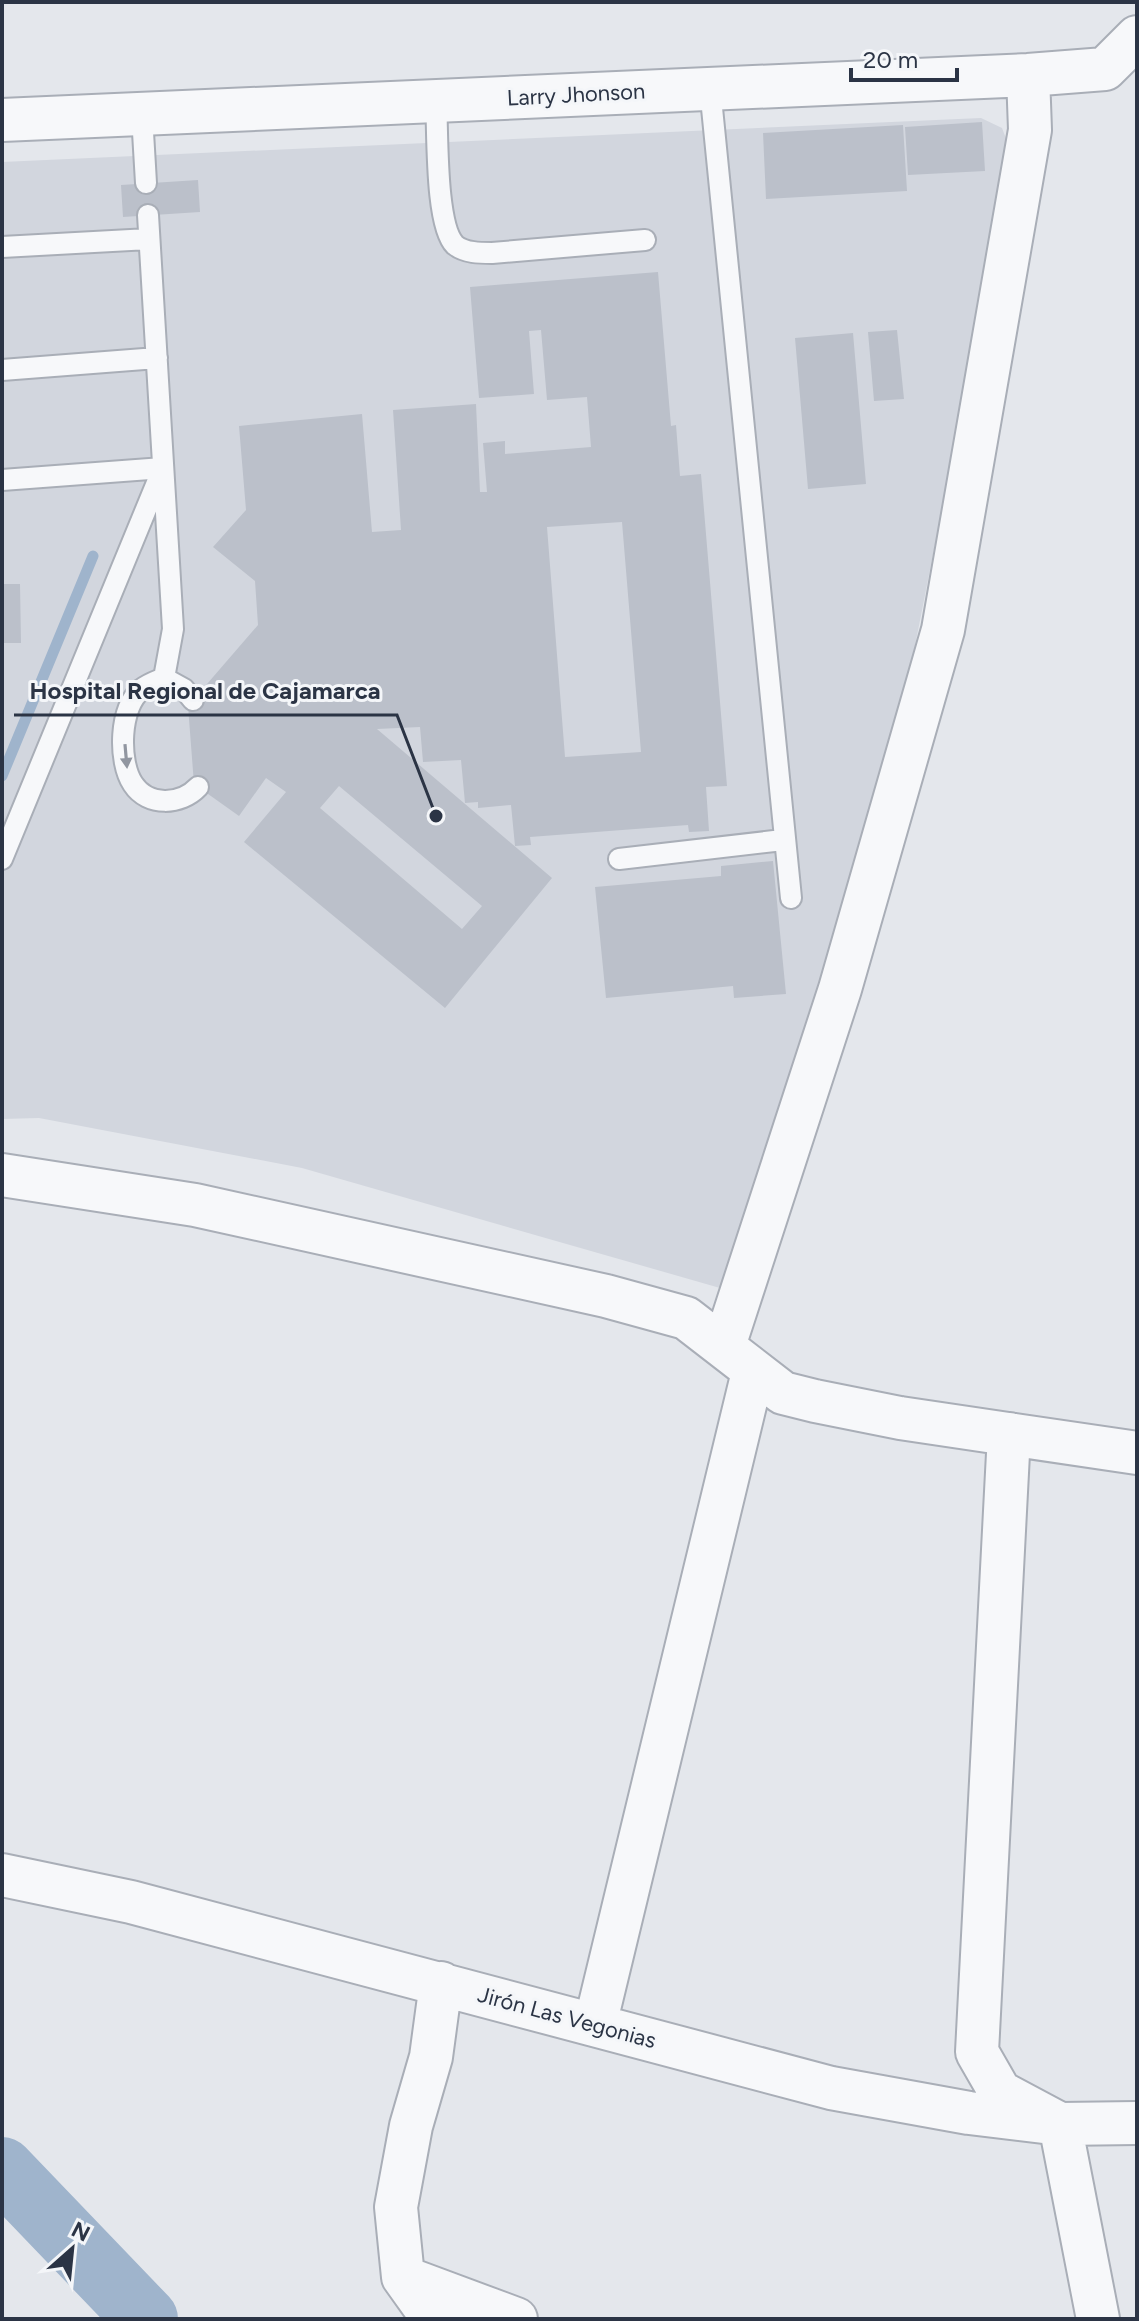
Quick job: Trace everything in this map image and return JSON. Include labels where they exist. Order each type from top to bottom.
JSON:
[{"type":"street","name":"Larry Jhonson","points":[[2,120],[1028,75],[1105,69],[1137,37]]},
{"type":"street","points":[[595,2025],[738,1359],[943,630],[1030,130],[1028,75]]},
{"type":"street","points":[[2,1175],[195,1205],[606,1296],[686,1318],[783,1393],[1009,1434],[1137,1453]]},
{"type":"street","points":[[1009,1434],[977,2052],[1000,2092],[1060,2124],[1098,2319]]},
{"type":"street","name":"Jirón Las Vegonias","points":[[2,1875],[131,1902],[271,1942],[441,1983],[831,2088],[969,2113],[1060,2124],[1137,2123]]},
{"type":"street","points":[[433,2319],[403,2277],[396,2207],[411,2126],[431,2057],[441,1983]]},
{"type":"street","points":[[403,2277],[516,2319]]},
{"type":"lane","points":[[710,88],[791,898]]},
{"type":"lane","points":[[436,101],[445,223],[455,244],[471,252],[492,253],[645,240]]},
{"type":"lane","points":[[142,115],[146,183]]},
{"type":"lane","points":[[148,215],[173,629],[164,678]]},
{"type":"lane","points":[[2,247],[149,239]]},
{"type":"lane","points":[[2,370],[157,358]]},
{"type":"lane","points":[[2,480],[163,468]]},
{"type":"lane","points":[[2,859],[163,468]]},
{"type":"lane","points":[[164,678],[184,689],[193,700]]},
{"type":"lane","points":[[164,678],[141,689],[131,703],[125,725],[125,764],[133,785],[150,799],[169,802],[189,797],[198,787]]},
{"type":"lane","points":[[619,859],[783,840]]},
{"type":"shaded area","points":[[981,118],[1002,128],[1012,154],[911,666],[828,965],[720,1288],[302,1168],[39,1118],[2,1119],[2,162]]},
{"type":"building","points":[[982,122],[985,171],[908,175],[905,127]]},
{"type":"building","points":[[903,125],[907,191],[766,199],[763,133]]},
{"type":"building","points":[[198,180],[200,212],[123,217],[121,185]]},
{"type":"building","points":[[658,272],[671,426],[676,425],[680,476],[701,474],[727,786],[706,787],[709,831],[689,832],[688,825],[530,837],[531,845],[515,846],[511,805],[478,808],[478,802],[465,803],[461,760],[423,762],[420,727],[377,729],[552,878],[445,1008],[244,842],[286,792],[266,778],[239,816],[194,784],[188,706],[258,625],[255,581],[213,547],[246,510],[239,426],[362,414],[372,532],[401,530],[393,410],[476,404],[480,492],[487,492],[483,443],[505,441],[505,454],[591,447],[587,397],[547,400],[541,330],[529,331],[534,394],[479,398],[470,287]],"holes":[[[622,522],[641,752],[565,757],[547,527]],[[339,786],[482,906],[462,929],[320,808]]]},
{"type":"building","points":[[897,330],[904,399],[874,401],[868,332]]},
{"type":"building","points":[[853,333],[866,484],[808,489],[795,338]]},
{"type":"building","points":[[2,584],[20,584],[21,643],[2,643]]},
{"type":"building","points":[[773,861],[786,994],[734,998],[733,986],[606,998],[595,887],[721,876],[721,866]]},
{"type":"waterway","points":[[2,776],[93,556]]},
{"type":"waterway","points":[[2,2169],[146,2319]]},
{"type":"place","name":"Hospital Regional de Cajamarca","points":[[436,816]]}]
